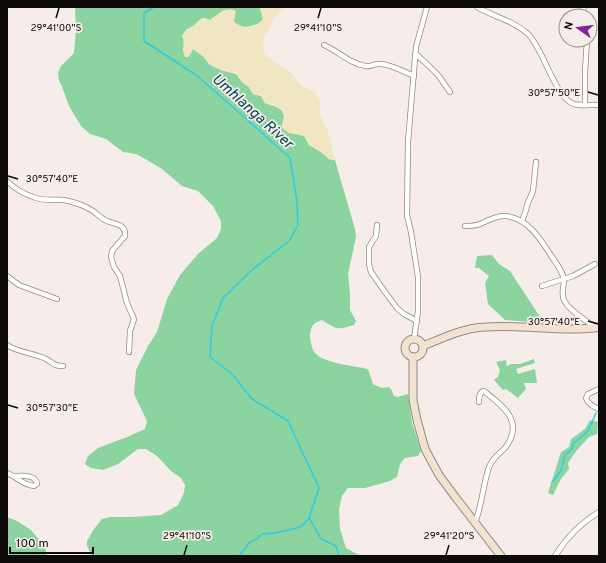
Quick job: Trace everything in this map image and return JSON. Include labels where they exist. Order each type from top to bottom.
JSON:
[{"type":"street","points":[[414,339],[418,321],[418,277],[407,215],[408,142],[416,47],[427,7]]},
{"type":"street","points":[[477,7],[512,24],[527,34],[541,53],[563,96],[572,104],[599,105]]},
{"type":"street","points":[[324,45],[346,59],[354,62],[366,66],[383,64],[400,69],[414,76]]},
{"type":"street","points":[[585,105],[586,48]]},
{"type":"street","points":[[416,54],[438,75],[450,92]]},
{"type":"street","points":[[522,221],[533,191],[536,162]]},
{"type":"street","points":[[7,181],[18,190],[36,198],[78,203],[93,211],[106,221],[119,225],[124,229],[126,234],[112,251],[111,257],[114,267],[120,276],[127,303],[134,320],[130,331],[128,352]]},
{"type":"street","points":[[465,226],[472,226],[501,216],[522,221],[535,232],[561,270],[564,279],[562,291],[564,300],[572,310],[598,327]]},
{"type":"street","points":[[378,226],[376,236],[369,247],[368,264],[371,272],[397,308],[404,314],[418,321]]},
{"type":"street","points":[[542,286],[574,276],[595,264]]},
{"type":"street","points":[[7,276],[19,285],[57,299]]},
{"type":"street","points":[[423,346],[456,332],[480,327],[525,327],[550,329],[598,327]]},
{"type":"street","points":[[414,339],[419,341],[423,346],[423,350],[420,355],[413,358],[408,356],[405,349],[407,342],[414,339]]},
{"type":"street","points":[[7,345],[21,352],[35,354],[47,359],[56,366],[63,366]]},
{"type":"street","points":[[413,358],[413,400],[416,420],[425,450],[439,475],[500,556]]},
{"type":"street","points":[[599,389],[588,394],[586,398],[590,404],[599,409]]},
{"type":"street","points":[[475,523],[490,465],[495,456],[511,439],[513,429],[512,420],[506,410],[484,391],[480,395],[479,402]]},
{"type":"street","points":[[7,473],[14,476]]},
{"type":"street","points":[[555,556],[576,530],[599,512]]},
{"type":"green space","points":[[75,7],[260,7],[263,19],[258,23],[247,27],[237,25],[224,10],[210,20],[204,18],[201,19],[186,30],[183,52],[193,49],[203,56],[209,64],[221,70],[236,74],[242,82],[249,87],[253,94],[261,96],[265,103],[277,107],[282,111],[284,116],[282,126],[289,133],[304,135],[309,145],[329,159],[335,160],[355,229],[356,237],[348,274],[350,310],[356,321],[354,325],[340,328],[334,327],[322,320],[316,322],[310,332],[312,347],[314,352],[319,356],[332,362],[368,369],[373,384],[382,388],[390,388],[394,396],[397,397],[408,394],[412,423],[421,451],[418,456],[405,458],[400,464],[397,477],[390,481],[365,488],[348,488],[342,496],[339,509],[340,529],[346,548],[364,556],[92,556],[87,546],[87,541],[102,519],[110,517],[161,515],[178,505],[184,493],[185,485],[181,478],[171,471],[157,456],[146,449],[138,449],[118,464],[103,470],[91,468],[85,464],[88,456],[98,448],[145,429],[147,421],[134,394],[136,370],[157,332],[167,299],[180,275],[198,254],[217,238],[221,229],[221,221],[213,206],[198,191],[182,186],[162,169],[147,160],[136,154],[123,152],[106,139],[90,134],[81,126],[69,106],[59,81],[58,73],[61,66],[74,53],[76,30]]},
{"type":"green space","points":[[492,255],[499,264],[510,271],[544,323],[505,320],[488,304],[485,283],[489,276],[479,268],[475,268],[477,256]]},
{"type":"green space","points":[[534,359],[535,363],[516,369],[518,374],[535,369],[537,383],[524,383],[526,389],[518,398],[506,389],[503,390],[494,380],[498,377],[500,370],[496,362],[506,360],[507,366],[511,364],[520,364]]},
{"type":"green space","points":[[590,420],[598,422],[597,434],[589,437],[577,450],[568,463],[569,469],[561,479],[553,495],[548,493],[561,452],[569,447],[571,439],[585,429]]},
{"type":"green space","points":[[7,517],[17,521],[31,530],[45,547],[47,556],[7,556]]},
{"type":"sand","points":[[260,7],[284,7],[275,17],[264,38],[263,50],[266,56],[289,71],[302,86],[315,92],[320,103],[320,115],[328,131],[335,160],[329,159],[309,145],[304,136],[289,133],[283,129],[284,116],[282,111],[277,107],[265,103],[261,96],[253,94],[249,87],[242,82],[236,74],[212,66],[203,56],[193,49],[188,57],[185,57],[183,51],[184,41],[182,36],[186,30],[201,19],[204,18],[210,20],[222,11],[229,9],[236,11],[234,21],[237,24],[249,27],[257,24],[263,19]]},
{"type":"waterway","name":"Umhlanga River","points":[[154,7],[144,13],[144,41],[196,75],[290,158],[297,201],[298,225],[289,241],[253,269],[223,298],[212,326],[210,357],[232,374],[252,399],[288,421],[319,488],[309,518],[321,539],[336,546],[339,556]]},
{"type":"waterway","points":[[552,482],[561,470],[565,455],[572,449],[573,444],[588,431],[596,413]]},
{"type":"waterway","points":[[239,556],[250,542],[262,534],[275,533],[297,528],[303,525],[309,518]]}]
